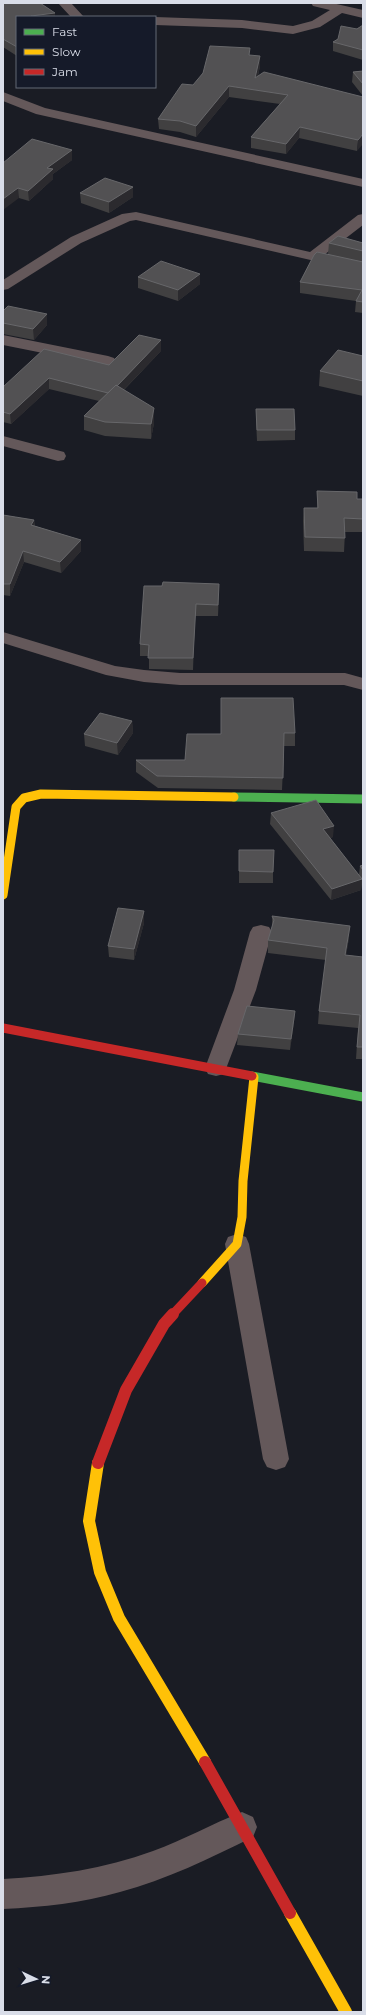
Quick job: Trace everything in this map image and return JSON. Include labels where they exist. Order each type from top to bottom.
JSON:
[{"type":"street","points":[[64,3],[77,16]]},
{"type":"street","points":[[317,3],[363,14]]},
{"type":"street","points":[[156,21],[242,24],[293,30],[316,24],[340,9]]},
{"type":"street","points":[[3,96],[41,111],[363,183]]},
{"type":"street","points":[[3,286],[76,240],[127,217],[147,217],[363,268]]},
{"type":"street","points":[[313,257],[363,218]]},
{"type":"street","points":[[3,340],[108,361]]},
{"type":"street","points":[[3,441],[58,456]]},
{"type":"street","points":[[3,637],[113,671],[144,676],[180,679],[345,679],[363,684]]},
{"type":"street","points":[[3,895],[16,807],[24,798],[41,794],[363,799]]},
{"type":"street","points":[[216,1068],[245,990],[261,932]]},
{"type":"street","points":[[3,1028],[363,1097]]},
{"type":"street","points":[[254,1077],[243,1181],[242,1217],[237,1244],[276,1460]]},
{"type":"street","points":[[237,1244],[164,1324],[126,1390],[99,1458],[89,1520],[100,1572],[119,1618],[200,1752],[346,2012]]},
{"type":"street","points":[[3,1894],[48,1892],[121,1877],[186,1853],[242,1827]]},
{"type":"building","points":[[3,3],[40,3],[55,13],[16,16],[16,46],[3,39]]},
{"type":"building","points":[[363,25],[363,50],[333,42],[338,39],[341,26],[357,29]]},
{"type":"building","points":[[210,46],[250,48],[249,55],[260,56],[255,78],[264,72],[363,97],[363,134],[358,140],[300,127],[286,144],[251,137],[288,95],[229,86],[196,126],[180,121],[158,119],[182,84],[193,85],[203,73]]},
{"type":"building","points":[[363,71],[363,84],[353,72]]},
{"type":"building","points":[[32,139],[72,150],[47,168],[53,169],[28,191],[18,188],[3,199],[3,163]]},
{"type":"building","points":[[105,178],[133,187],[109,202],[80,193]]},
{"type":"building","points":[[338,236],[363,243],[363,251],[329,243]]},
{"type":"building","points":[[317,252],[363,262],[363,302],[356,301],[362,290],[300,282]]},
{"type":"building","points":[[161,261],[200,274],[178,290],[138,277]]},
{"type":"building","points":[[8,306],[47,314],[33,329],[3,323],[3,311]]},
{"type":"building","points":[[139,335],[161,340],[117,386],[116,385],[108,393],[49,378],[10,414],[3,412],[3,387],[44,349],[109,365]]},
{"type":"building","points":[[338,350],[363,356],[363,381],[320,371]]},
{"type":"building","points":[[116,385],[154,408],[151,424],[105,422],[84,416]]},
{"type":"building","points":[[256,409],[294,409],[295,430],[257,430]]},
{"type":"building","points":[[317,491],[357,492],[357,499],[363,499],[363,519],[344,518],[345,538],[305,537],[304,508],[318,508]]},
{"type":"building","points":[[3,515],[34,520],[31,525],[81,540],[60,562],[23,551],[10,584],[3,584]]},
{"type":"building","points":[[163,582],[219,584],[218,605],[196,604],[193,658],[148,658],[149,645],[140,644],[144,586],[162,586]]},
{"type":"building","points":[[221,698],[293,698],[295,733],[284,733],[283,778],[157,776],[136,760],[185,760],[187,734],[221,734]]},
{"type":"building","points":[[100,713],[132,721],[117,743],[84,734]]},
{"type":"building","points":[[316,800],[334,826],[323,829],[362,879],[332,889],[271,813]]},
{"type":"building","points":[[239,850],[274,850],[273,872],[239,871]]},
{"type":"building","points":[[118,908],[144,911],[134,949],[108,946]]},
{"type":"building","points":[[272,916],[350,926],[345,955],[363,957],[363,1047],[357,1047],[360,1015],[319,1011],[327,948],[268,940],[274,920]]},
{"type":"building","points":[[247,1006],[295,1011],[291,1039],[238,1034]]},
{"type":"traffic: fast","points":[[234,797],[363,799]]},
{"type":"traffic: fast","points":[[252,1076],[363,1097]]},
{"type":"traffic: slow","points":[[3,895],[16,807],[24,798],[41,794],[234,797]]},
{"type":"traffic: slow","points":[[202,1283],[237,1244],[242,1217],[243,1181],[254,1077]]},
{"type":"traffic: slow","points":[[98,1463],[89,1521],[100,1572],[119,1618],[205,1762]]},
{"type":"traffic: slow","points":[[290,1913],[346,2012]]},
{"type":"traffic: jam","points":[[3,1028],[252,1076]]},
{"type":"traffic: jam","points":[[98,1463],[126,1390],[164,1324],[202,1283]]},
{"type":"traffic: jam","points":[[205,1762],[290,1913]]}]
